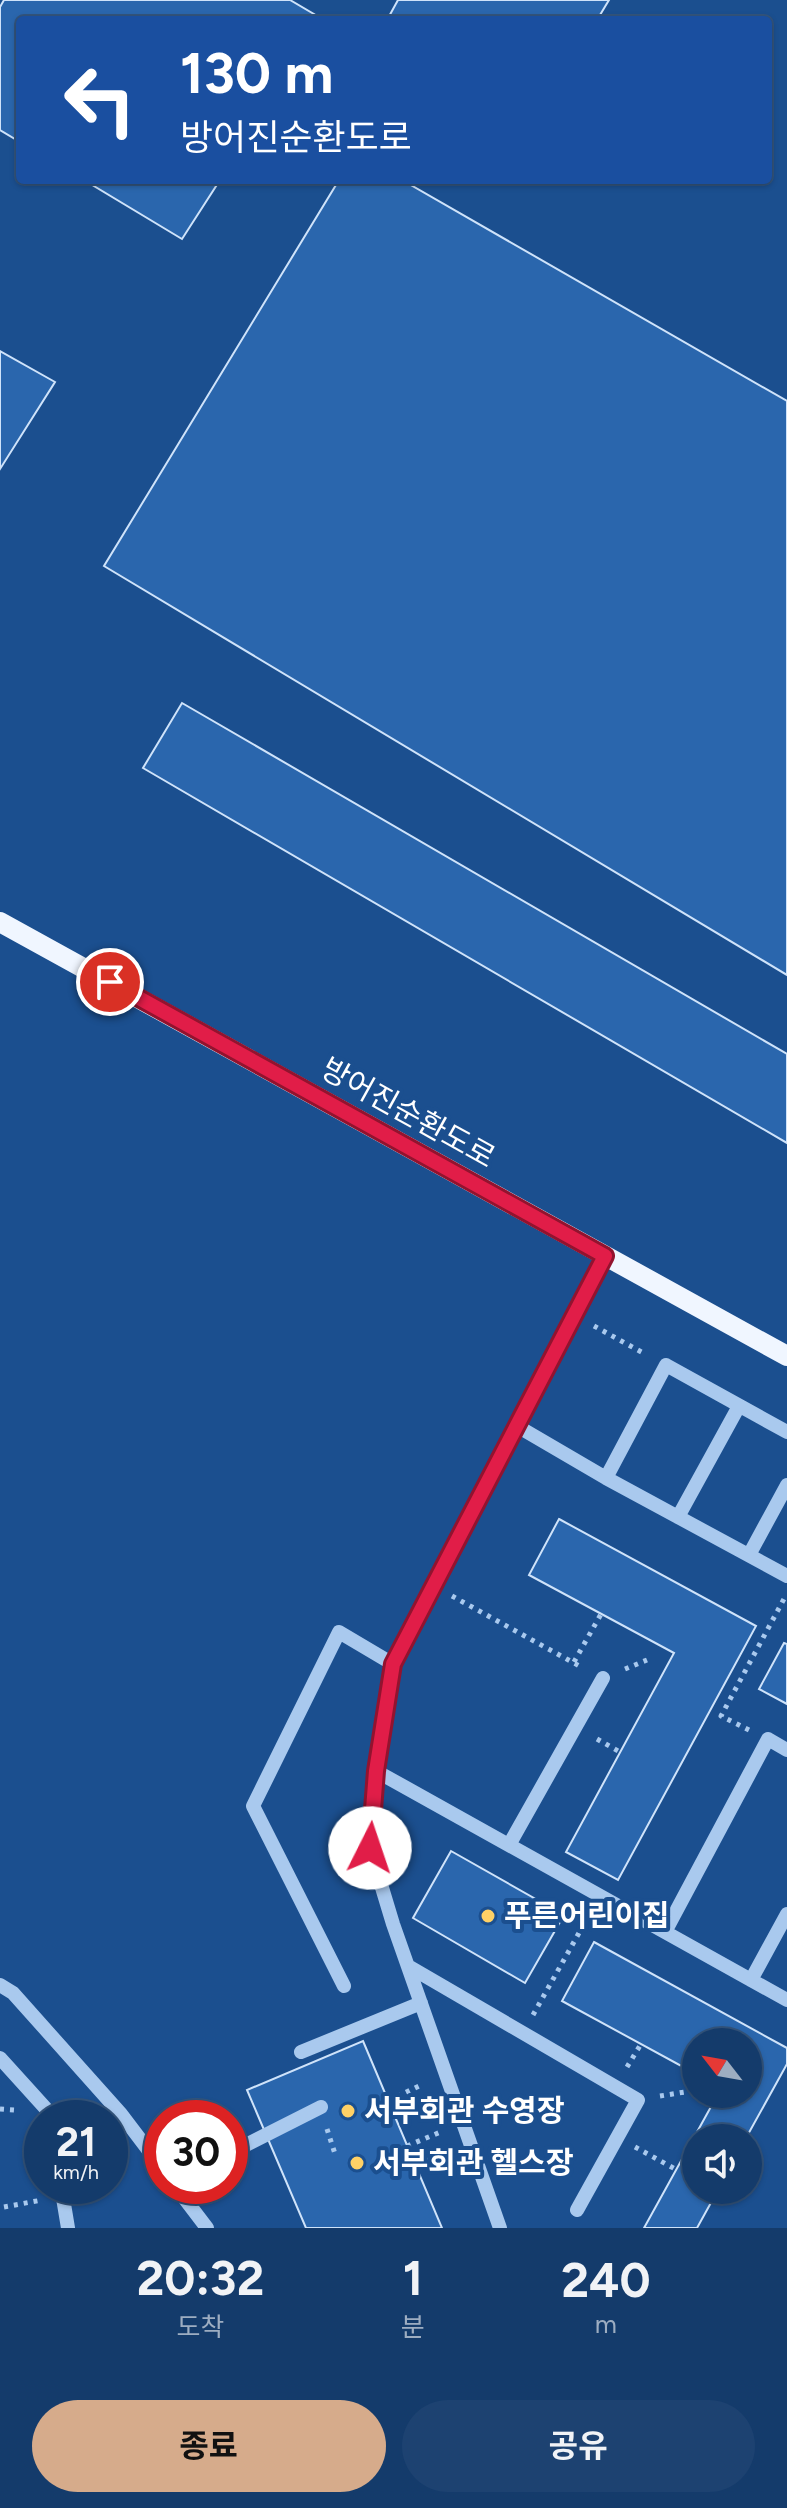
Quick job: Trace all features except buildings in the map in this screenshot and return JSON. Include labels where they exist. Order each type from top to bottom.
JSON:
[{"type":"main road","name":"방어진순환도로","points":[[0,922],[787,1356]]},
{"type":"street","points":[[502,2227],[408,1966],[370,1848],[376,1771],[393,1664],[605,1256]]},
{"type":"street","points":[[606,1478],[666,1365],[787,1432]]},
{"type":"street","points":[[678,1517],[739,1406]]},
{"type":"street","points":[[517,1426],[787,1576]]},
{"type":"street","points":[[749,1555],[787,1485]]},
{"type":"street","points":[[344,1986],[253,1806],[339,1632],[393,1664]]},
{"type":"street","points":[[509,1845],[603,1678]]},
{"type":"street","points":[[665,1932],[768,1739],[787,1750]]},
{"type":"street","points":[[376,1771],[787,2000]]},
{"type":"street","points":[[751,1980],[787,1914]]},
{"type":"street","points":[[408,1966],[638,2100],[577,2210]]},
{"type":"street","points":[[0,1985],[13,1993],[121,2114],[144,2144]]},
{"type":"street","points":[[301,2052],[421,2003]]},
{"type":"street","points":[[0,2058],[38,2100]]},
{"type":"street","points":[[248,2144],[321,2107]]},
{"type":"street","points":[[64,2204],[68,2228]]},
{"type":"street","points":[[189,2204],[207,2228]]},
{"type":"path","points":[[576,1316],[666,1365]]},
{"type":"path","points":[[768,1739],[721,1716],[787,1593]]},
{"type":"path","points":[[456,1599],[603,1678]]},
{"type":"path","points":[[574,1662],[601,1614]]},
{"type":"path","points":[[523,2033],[599,1895]]},
{"type":"path","points":[[388,2101],[446,2074]]},
{"type":"path","points":[[407,2146],[463,2122]]},
{"type":"path","points":[[617,2137],[677,2170]]},
{"type":"path","points":[[414,2162],[469,2139]]},
{"type":"path","points":[[4,2207],[24,2202]]},
{"type":"place","name":"푸른어린이집","points":[[488,1916]]},
{"type":"place","name":"서부회관 수영장","points":[[348,2111]]},
{"type":"place","name":"서부회관 헬스장","points":[[357,2163]]},
{"type":"route","points":[[110,982],[605,1256],[393,1664],[376,1771],[370,1848]]}]
